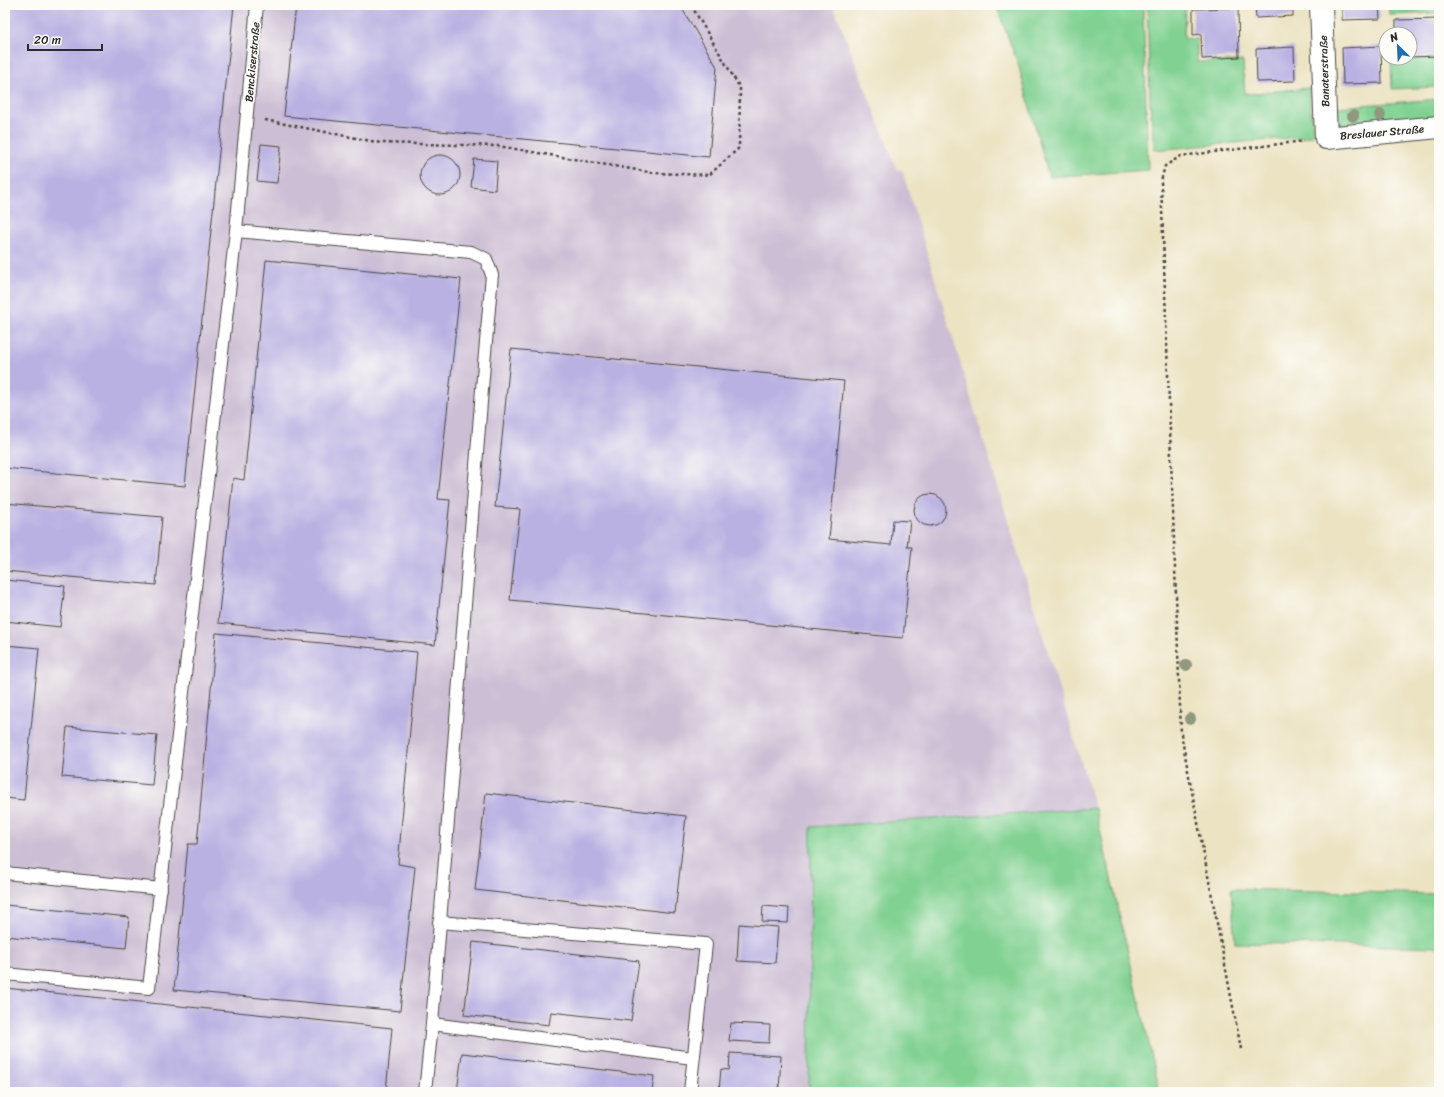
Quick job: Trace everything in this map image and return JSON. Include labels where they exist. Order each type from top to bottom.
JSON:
[{"type":"street","name":"Banaterstraße","points":[[1321,5],[1326,138]]},
{"type":"street","name":"Breslauer Straße","points":[[1326,138],[1439,127]]},
{"type":"lane","name":"Benckiserstraße","points":[[5,974],[150,988],[236,231],[257,5]]},
{"type":"lane","points":[[236,231],[471,252],[486,259],[492,275],[432,1024],[425,1092]]},
{"type":"lane","points":[[5,873],[161,889]]},
{"type":"lane","points":[[440,922],[706,944],[690,1092]]},
{"type":"lane","points":[[432,1024],[694,1058]]},
{"type":"path","points":[[247,118],[381,143],[498,146],[654,173],[709,175],[740,148],[740,88],[691,5]]},
{"type":"path","points":[[1241,1049],[1181,734],[1161,181],[1165,166],[1181,156],[1326,138]]},
{"type":"shaded area","points":[[5,5],[833,5],[897,170],[902,170],[1095,808],[1160,1092],[5,1092]]},
{"type":"green space","points":[[996,5],[1143,5],[1148,170],[1049,177],[1018,64]]},
{"type":"green space","points":[[1147,5],[1231,5],[1185,7],[1184,38],[1197,39],[1197,62],[1243,61],[1245,94],[1309,88],[1313,136],[1154,150],[1150,102]]},
{"type":"green space","points":[[1389,5],[1439,5],[1439,13],[1389,15]]},
{"type":"green space","points":[[1439,58],[1439,87],[1392,89],[1391,66],[1418,66],[1418,59]]},
{"type":"green space","points":[[1439,99],[1439,119],[1339,127],[1337,107]]},
{"type":"green space","points":[[1095,808],[1160,1092],[809,1092],[811,827]]},
{"type":"green space","points":[[1231,889],[1439,894],[1439,947],[1235,943]]},
{"type":"building","points":[[5,5],[234,5],[185,486],[5,468]]},
{"type":"building","points":[[296,5],[680,5],[717,67],[709,157],[284,116]]},
{"type":"building","points":[[1255,5],[1293,5],[1293,16],[1256,18]]},
{"type":"building","points":[[1342,5],[1379,5],[1380,19],[1342,20]]},
{"type":"building","points":[[1238,8],[1239,57],[1202,59],[1201,34],[1193,35],[1193,9]]},
{"type":"building","points":[[1439,19],[1439,56],[1418,57],[1418,26],[1396,26],[1396,20]]},
{"type":"building","points":[[1378,46],[1378,66],[1382,66],[1382,83],[1343,84],[1342,48]]},
{"type":"building","points":[[1294,47],[1295,81],[1257,82],[1256,49]]},
{"type":"building","points":[[261,144],[281,146],[277,183],[257,181]]},
{"type":"building","points":[[440,155],[448,157],[454,161],[458,167],[460,175],[458,183],[454,189],[448,193],[440,195],[432,193],[426,189],[422,183],[420,175],[422,167],[426,161],[432,157]]},
{"type":"building","points":[[474,159],[497,161],[495,190],[471,187]]},
{"type":"building","points":[[266,260],[461,279],[438,499],[450,500],[435,645],[218,623],[233,478],[244,480]]},
{"type":"building","points":[[511,349],[844,381],[829,539],[891,545],[893,520],[910,521],[907,547],[912,547],[903,638],[510,600],[520,509],[495,507]]},
{"type":"building","points":[[930,494],[939,497],[943,501],[946,510],[943,519],[939,523],[930,526],[921,523],[917,519],[914,510],[917,501],[921,497]]},
{"type":"building","points":[[5,503],[162,517],[156,585],[5,571]]},
{"type":"building","points":[[5,580],[65,586],[60,627],[5,621]]},
{"type":"building","points":[[216,633],[417,652],[398,864],[415,867],[400,1011],[174,990],[188,844],[197,844]]},
{"type":"building","points":[[5,645],[39,648],[24,800],[5,798]]},
{"type":"building","points":[[67,727],[157,735],[152,785],[62,777]]},
{"type":"building","points":[[486,793],[686,816],[675,913],[475,890]]},
{"type":"building","points":[[5,905],[129,917],[126,948],[5,936]]},
{"type":"building","points":[[763,906],[789,908],[788,923],[762,922]]},
{"type":"building","points":[[739,924],[778,927],[775,963],[737,961]]},
{"type":"building","points":[[473,942],[639,961],[631,1021],[551,1012],[549,1025],[464,1015]]},
{"type":"building","points":[[5,988],[392,1028],[386,1092],[5,1092]]},
{"type":"building","points":[[731,1023],[770,1025],[769,1043],[729,1041]]},
{"type":"building","points":[[462,1053],[654,1076],[652,1092],[457,1092]]},
{"type":"building","points":[[730,1053],[781,1056],[779,1092],[719,1090],[721,1069],[729,1070]]}]
